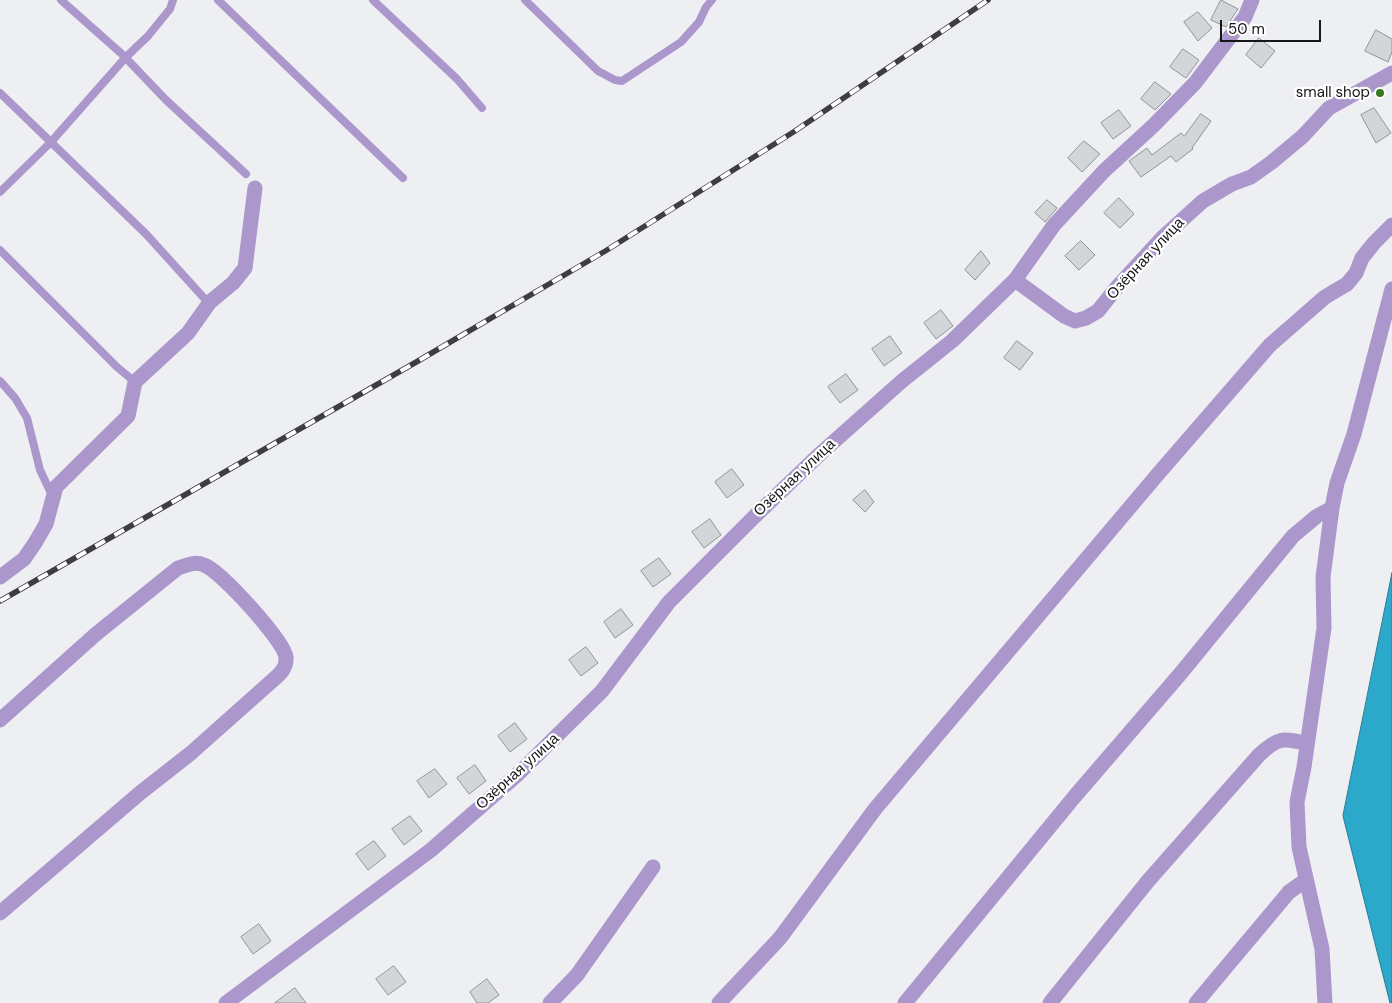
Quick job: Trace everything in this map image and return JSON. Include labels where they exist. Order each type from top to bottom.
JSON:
[{"type":"street","points":[[1015,280],[1066,212],[1104,171],[1154,126],[1194,83],[1245,17],[1252,0]]},
{"type":"street","name":"Озёрная улица","points":[[226,1003],[431,850],[518,774],[602,690],[670,602],[755,516],[821,453],[902,381],[952,341],[1015,280],[1064,316],[1075,321],[1086,318],[1098,311],[1118,286],[1164,237],[1203,201],[1232,184],[1251,178],[1303,136],[1329,108],[1392,73]]},
{"type":"street","points":[[0,577],[24,559],[35,543],[46,524],[56,487],[128,416],[135,382],[188,333],[210,302],[233,283],[245,268],[255,188]]},
{"type":"street","points":[[719,1003],[780,938],[875,809],[1158,474],[1270,345],[1325,297],[1347,284],[1356,273],[1362,258],[1392,225]]},
{"type":"street","points":[[1325,1003],[1322,949],[1299,847],[1296,802],[1307,744],[1324,628],[1323,577],[1332,508],[1337,483],[1354,434],[1392,289]]},
{"type":"street","points":[[905,1003],[1075,796],[1181,673],[1293,536],[1317,516],[1332,508]]},
{"type":"street","points":[[0,720],[96,634],[178,568],[192,563],[204,565],[229,583],[276,638],[283,648],[286,657],[286,665],[282,672],[191,753],[140,792],[0,913]]},
{"type":"street","points":[[1050,1003],[1148,881],[1259,755],[1271,743],[1282,740],[1295,740],[1307,744]]},
{"type":"street","points":[[550,1003],[577,975],[652,867]]},
{"type":"street","points":[[1196,1003],[1289,892],[1306,880]]},
{"type":"lane","points":[[61,0],[126,57],[166,100],[246,174]]},
{"type":"lane","points":[[0,192],[51,142],[126,57],[148,36],[170,9],[174,0]]},
{"type":"lane","points":[[218,0],[402,178]]},
{"type":"lane","points":[[373,0],[457,79],[482,108]]},
{"type":"lane","points":[[525,0],[598,71],[615,80],[622,81],[681,42],[698,22],[706,6],[712,0]]},
{"type":"lane","points":[[699,0],[706,6]]},
{"type":"lane","points":[[0,93],[146,234],[204,298]]},
{"type":"lane","points":[[0,250],[135,382]]},
{"type":"lane","points":[[0,381],[15,398],[27,418],[40,470],[53,497]]},
{"type":"water","points":[[1392,573],[1392,1003],[1390,1003],[1343,816]]},
{"type":"building","points":[[1221,0],[1238,9],[1226,27],[1211,20]]},
{"type":"building","points":[[1198,12],[1212,28],[1198,41],[1184,22]]},
{"type":"building","points":[[1376,30],[1392,39],[1392,52],[1388,62],[1365,51]]},
{"type":"building","points":[[1259,38],[1275,51],[1261,68],[1246,55]]},
{"type":"building","points":[[1183,49],[1199,60],[1186,78],[1170,67]]},
{"type":"building","points":[[1155,82],[1171,94],[1155,110],[1141,99]]},
{"type":"building","points":[[1374,108],[1391,133],[1376,143],[1361,115]]},
{"type":"building","points":[[1119,110],[1131,126],[1113,139],[1101,123]]},
{"type":"building","points":[[1201,114],[1211,121],[1193,149],[1176,162],[1171,156],[1141,177],[1129,161],[1147,148],[1152,155],[1181,133],[1184,136]]},
{"type":"building","points":[[1084,141],[1100,154],[1082,172],[1068,158]]},
{"type":"building","points":[[1119,198],[1134,214],[1120,228],[1104,213]]},
{"type":"building","points":[[1047,200],[1057,208],[1045,222],[1035,213]]},
{"type":"building","points":[[1081,241],[1095,255],[1079,270],[1065,256]]},
{"type":"building","points":[[981,251],[990,263],[975,280],[965,270]]},
{"type":"building","points":[[941,310],[953,326],[936,339],[924,323]]},
{"type":"building","points":[[890,336],[902,353],[884,366],[872,349]]},
{"type":"building","points":[[1017,341],[1033,353],[1020,370],[1004,358]]},
{"type":"building","points":[[846,374],[858,390],[840,403],[828,387]]},
{"type":"building","points":[[732,469],[744,485],[727,498],[715,482]]},
{"type":"building","points":[[865,490],[874,502],[865,512],[853,500]]},
{"type":"building","points":[[710,519],[721,535],[704,548],[692,532]]},
{"type":"building","points":[[659,558],[671,574],[653,587],[641,571]]},
{"type":"building","points":[[621,609],[633,625],[615,638],[604,622]]},
{"type":"building","points":[[586,647],[598,663],[581,676],[569,660]]},
{"type":"building","points":[[515,723],[527,739],[510,752],[498,736]]},
{"type":"building","points":[[475,765],[486,781],[469,794],[457,778]]},
{"type":"building","points":[[435,769],[447,784],[429,798],[417,781]]},
{"type":"building","points":[[410,816],[422,831],[404,845],[392,829]]},
{"type":"building","points":[[374,841],[386,856],[368,870],[356,854]]},
{"type":"building","points":[[259,924],[271,941],[253,954],[241,937]]},
{"type":"building","points":[[394,966],[406,982],[388,995],[376,979]]},
{"type":"building","points":[[487,979],[499,995],[488,1003],[477,1003],[470,992]]},
{"type":"building","points":[[295,988],[306,1003],[275,1003]]},
{"type":"railway","points":[[0,601],[607,250],[795,131],[988,0]]},
{"type":"place","name":"small shop","points":[[1380,93]]}]
